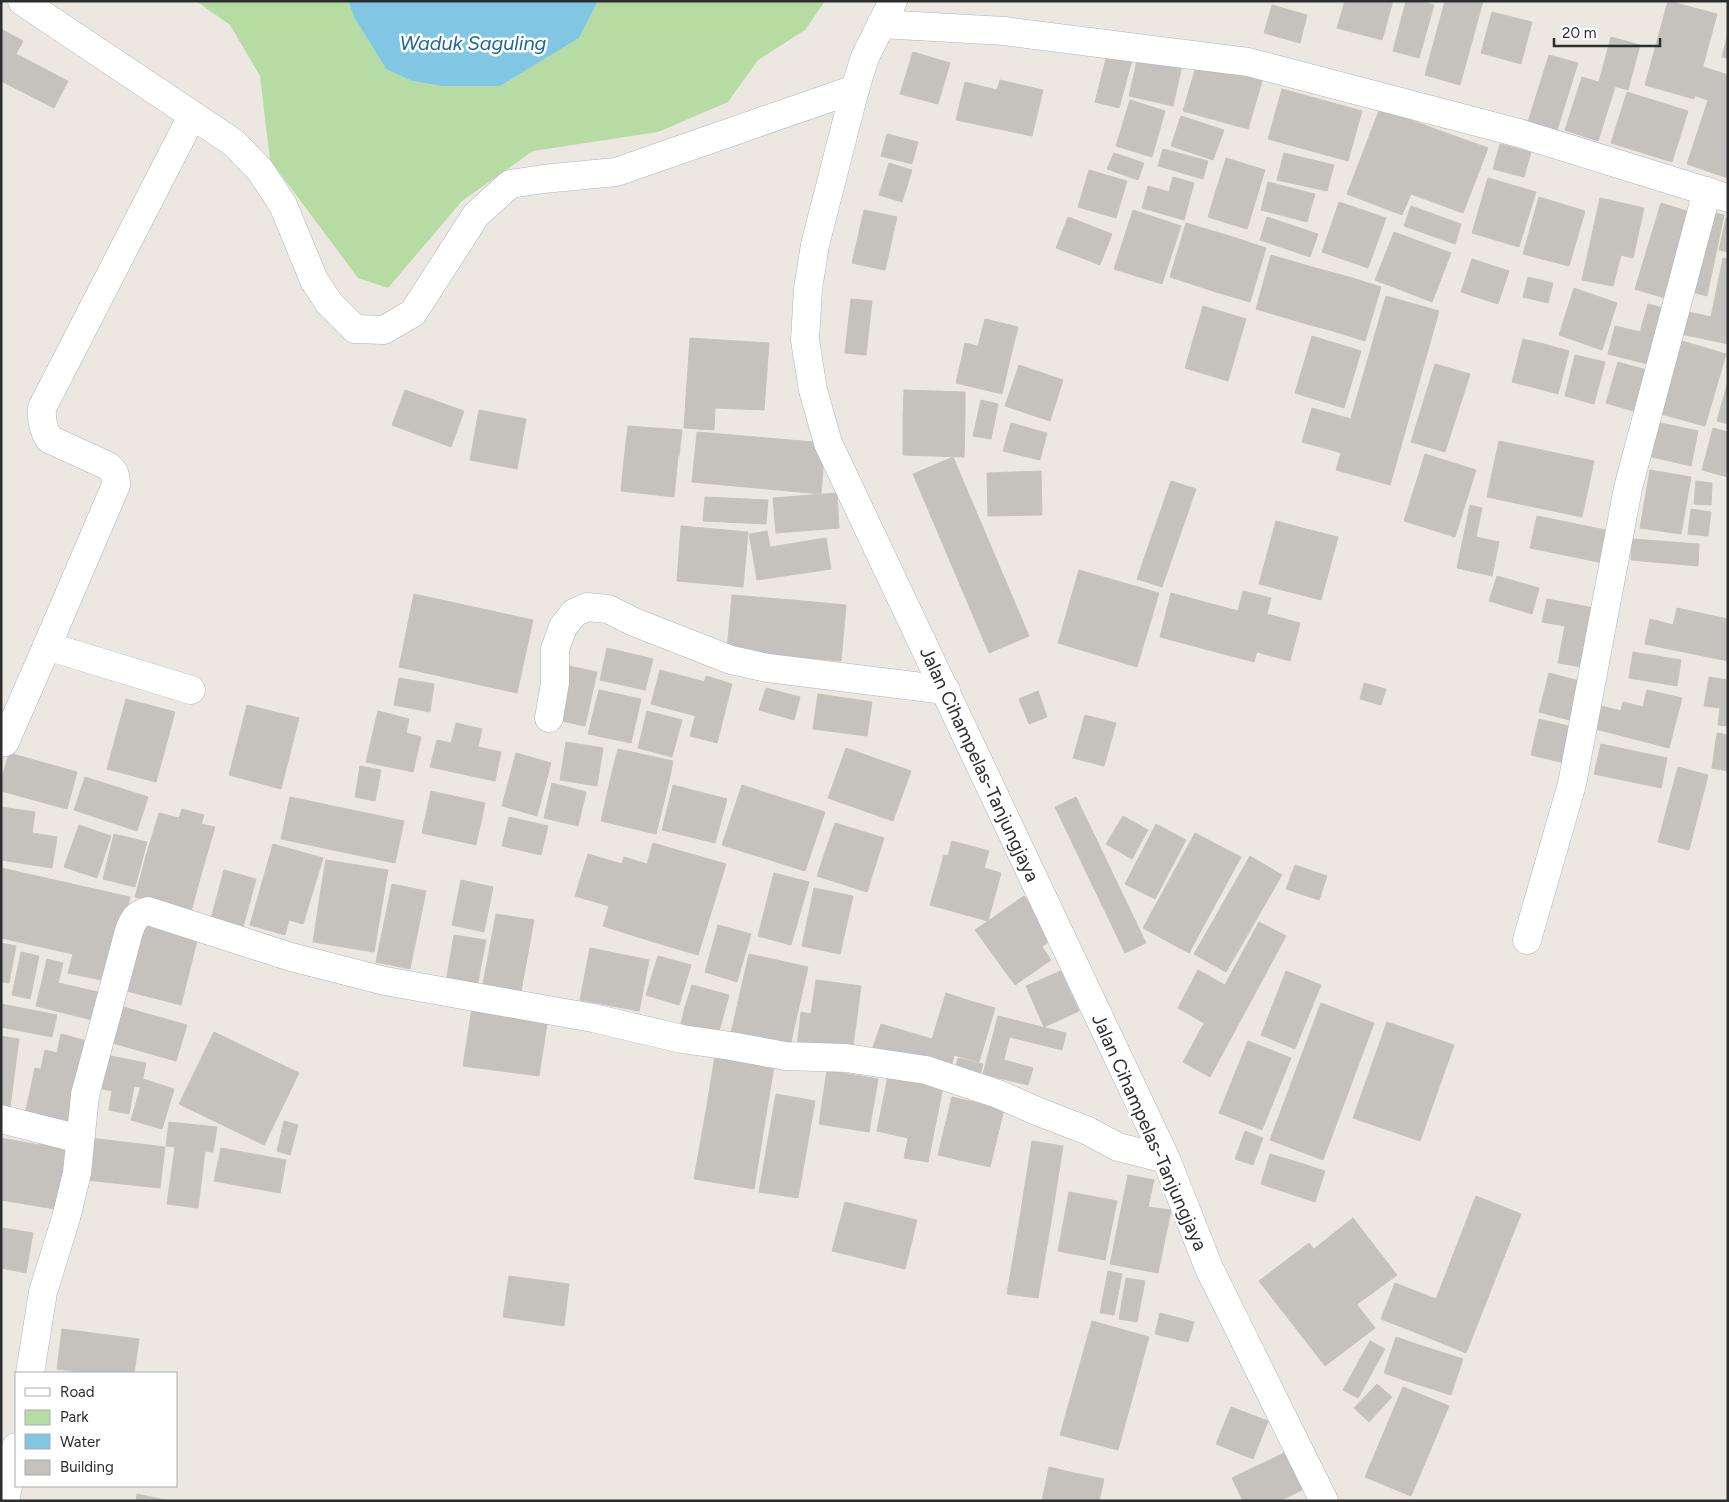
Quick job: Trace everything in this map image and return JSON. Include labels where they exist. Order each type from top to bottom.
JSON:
[{"type":"street","points":[[22,1],[192,116],[234,142],[260,170],[283,205],[314,280],[329,303],[355,328],[384,330],[413,313],[476,214],[510,184],[616,172],[856,89]]},
{"type":"street","points":[[887,12],[1004,31],[1248,62],[1518,133],[1717,194],[1628,488],[1572,784],[1527,940]]},
{"type":"street","name":"Jalan Cihampelas-Tanjungjaya","points":[[887,12],[865,57],[815,245],[810,280],[805,340],[813,390],[828,443],[1166,1158],[1209,1268],[1324,1501]]},
{"type":"street","points":[[6,742],[116,485],[114,471],[108,466],[49,439],[44,430],[42,408],[192,116]]},
{"type":"street","points":[[549,718],[555,683],[555,649],[563,627],[574,613],[587,607],[608,609],[634,622],[731,660],[777,669],[946,690]]},
{"type":"street","points":[[47,646],[190,690]]},
{"type":"street","points":[[30,1372],[43,1292],[66,1218],[77,1173],[85,1095],[129,931],[134,918],[140,913],[148,911],[291,957],[385,982],[593,1018],[682,1039],[785,1056],[846,1058],[926,1070],[998,1094],[1086,1130],[1118,1147],[1166,1158]]},
{"type":"street","points":[[1,1119],[80,1139]]},
{"type":"street","points":[[5,1501],[15,1452]]},
{"type":"green space","points":[[196,1],[348,1],[354,17],[386,69],[412,81],[441,86],[500,86],[579,38],[598,1],[825,1],[805,30],[758,60],[728,102],[658,132],[533,151],[462,201],[388,288],[358,278],[270,160],[260,76],[230,25]]},
{"type":"water","name":"Waduk Saguling","points":[[348,1],[598,1],[579,38],[500,86],[441,86],[412,81],[386,69],[354,17]]},
{"type":"building","points":[[1345,1],[1393,1],[1382,40],[1337,28]]},
{"type":"building","points":[[1406,1],[1420,1],[1434,5],[1419,58],[1393,51]]},
{"type":"building","points":[[1445,1],[1483,1],[1460,85],[1425,75]]},
{"type":"building","points":[[1668,1],[1717,14],[1694,99],[1645,85]]},
{"type":"building","points":[[1272,5],[1307,15],[1300,43],[1264,33]]},
{"type":"building","points":[[1492,12],[1532,22],[1521,64],[1481,53]]},
{"type":"building","points":[[1,29],[23,41],[16,54],[68,81],[54,108],[1,81]]},
{"type":"building","points":[[1728,34],[1728,58],[1722,57]]},
{"type":"building","points":[[1611,37],[1640,45],[1628,90],[1599,82]]},
{"type":"building","points":[[1109,47],[1134,53],[1119,108],[1095,102]]},
{"type":"building","points":[[1139,51],[1183,61],[1173,106],[1129,96]]},
{"type":"building","points":[[913,52],[950,63],[938,104],[900,94]]},
{"type":"building","points":[[1549,55],[1578,63],[1557,130],[1528,122]]},
{"type":"building","points":[[1197,63],[1262,81],[1248,129],[1183,111]]},
{"type":"building","points":[[1694,64],[1728,75],[1728,120],[1710,172],[1687,164],[1708,100],[1684,92]]},
{"type":"building","points":[[1582,77],[1615,87],[1598,141],[1565,130]]},
{"type":"building","points":[[1000,80],[1043,90],[1032,136],[956,120],[965,82],[997,90]]},
{"type":"building","points":[[1282,89],[1322,100],[1308,150],[1268,139]]},
{"type":"building","points":[[1627,92],[1688,111],[1672,162],[1611,143]]},
{"type":"building","points":[[1130,100],[1165,111],[1152,157],[1116,146]]},
{"type":"building","points":[[1322,100],[1362,111],[1348,161],[1308,150]]},
{"type":"building","points":[[1380,108],[1435,129],[1411,194],[1355,173]]},
{"type":"building","points":[[1181,116],[1224,130],[1213,160],[1171,146]]},
{"type":"building","points":[[1728,120],[1728,178],[1710,172]]},
{"type":"building","points":[[1435,129],[1488,148],[1463,213],[1411,194]]},
{"type":"building","points":[[887,134],[918,142],[912,164],[881,156]]},
{"type":"building","points":[[1500,144],[1531,152],[1524,177],[1493,169]]},
{"type":"building","points":[[1163,149],[1208,161],[1203,179],[1158,166]]},
{"type":"building","points":[[1114,153],[1144,163],[1138,180],[1107,169]]},
{"type":"building","points":[[1284,153],[1334,165],[1327,191],[1277,180]]},
{"type":"building","points":[[1226,158],[1265,170],[1247,229],[1208,217]]},
{"type":"building","points":[[889,163],[912,170],[902,202],[879,195]]},
{"type":"building","points":[[1089,170],[1127,181],[1116,218],[1078,207]]},
{"type":"building","points":[[1355,173],[1411,194],[1402,215],[1347,194]]},
{"type":"building","points":[[1173,177],[1194,183],[1184,220],[1142,208],[1148,186],[1169,192]]},
{"type":"building","points":[[1488,178],[1536,192],[1519,247],[1472,233]]},
{"type":"building","points":[[1268,182],[1315,194],[1307,222],[1261,210]]},
{"type":"building","points":[[1539,197],[1585,211],[1569,266],[1523,254]]},
{"type":"building","points":[[1600,198],[1644,208],[1633,258],[1621,255],[1613,286],[1582,280]]},
{"type":"building","points":[[1339,202],[1386,218],[1368,268],[1322,252]]},
{"type":"building","points":[[1661,203],[1693,213],[1668,299],[1635,289]]},
{"type":"building","points":[[1411,206],[1461,224],[1455,244],[1404,226]]},
{"type":"building","points":[[864,210],[897,217],[885,270],[852,263]]},
{"type":"building","points":[[1133,210],[1181,226],[1162,284],[1114,269]]},
{"type":"building","points":[[1711,212],[1724,215],[1707,296],[1695,293]]},
{"type":"building","points":[[1068,217],[1112,234],[1100,265],[1056,248]]},
{"type":"building","points":[[1267,217],[1318,234],[1310,257],[1260,240]]},
{"type":"building","points":[[1726,218],[1728,219],[1728,252],[1719,250]]},
{"type":"building","points":[[1186,223],[1233,237],[1216,292],[1170,277]]},
{"type":"building","points":[[1394,232],[1451,253],[1432,302],[1375,280]]},
{"type":"building","points":[[1233,237],[1266,248],[1250,302],[1216,292]]},
{"type":"building","points":[[1271,255],[1319,269],[1303,323],[1256,309]]},
{"type":"building","points":[[1723,258],[1728,259],[1728,344],[1681,334],[1685,311],[1711,317]]},
{"type":"building","points":[[1472,259],[1509,271],[1498,304],[1461,292]]},
{"type":"building","points":[[1319,269],[1349,277],[1333,331],[1303,323]]},
{"type":"building","points":[[1349,277],[1381,287],[1365,341],[1333,331]]},
{"type":"building","points":[[1528,277],[1553,283],[1548,303],[1523,297]]},
{"type":"building","points":[[1574,288],[1617,303],[1602,350],[1559,335]]},
{"type":"building","points":[[1386,296],[1439,311],[1390,485],[1336,470]]},
{"type":"building","points":[[851,299],[872,301],[866,355],[845,353]]},
{"type":"building","points":[[1648,304],[1667,309],[1652,365],[1608,354],[1615,326],[1640,332]]},
{"type":"building","points":[[1203,306],[1246,319],[1228,381],[1185,368]]},
{"type":"building","points":[[985,319],[1018,327],[1011,355],[978,346]]},
{"type":"building","points":[[1312,336],[1361,351],[1344,408],[1295,393]]},
{"type":"building","points":[[690,338],[769,343],[764,410],[715,408],[714,430],[684,428]]},
{"type":"building","points":[[1523,339],[1544,344],[1532,387],[1512,382]]},
{"type":"building","points":[[1679,340],[1726,354],[1705,426],[1657,413]]},
{"type":"building","points":[[965,343],[1011,355],[1002,394],[956,383]]},
{"type":"building","points":[[1544,344],[1569,351],[1558,394],[1532,387]]},
{"type":"building","points":[[1575,355],[1605,362],[1594,404],[1565,396]]},
{"type":"building","points":[[1618,362],[1650,371],[1637,412],[1606,403]]},
{"type":"building","points":[[1435,364],[1470,374],[1445,452],[1411,442]]},
{"type":"building","points":[[1019,365],[1063,380],[1050,421],[1005,406]]},
{"type":"building","points":[[1728,381],[1728,424],[1717,421]]},
{"type":"building","points":[[405,390],[464,411],[451,447],[392,425]]},
{"type":"building","points":[[904,390],[965,392],[965,419],[903,418]]},
{"type":"building","points":[[981,400],[998,404],[991,439],[973,436]]},
{"type":"building","points":[[1312,408],[1351,419],[1342,453],[1302,442]]},
{"type":"building","points":[[479,410],[526,419],[517,469],[470,460]]},
{"type":"building","points":[[903,418],[965,419],[964,457],[903,455]]},
{"type":"building","points":[[1656,422],[1698,431],[1691,466],[1648,456]]},
{"type":"building","points":[[1011,423],[1047,433],[1040,460],[1003,451]]},
{"type":"building","points":[[628,426],[682,430],[679,456],[625,451]]},
{"type":"building","points":[[1713,428],[1728,432],[1728,477],[1702,470]]},
{"type":"building","points":[[697,432],[825,443],[821,494],[692,482]]},
{"type":"building","points":[[1499,441],[1594,461],[1582,517],[1487,497]]},
{"type":"building","points":[[625,451],[678,456],[674,497],[621,491]]},
{"type":"building","points":[[1425,454],[1476,470],[1455,537],[1404,521]]},
{"type":"building","points":[[953,457],[1029,636],[989,653],[913,474]]},
{"type":"building","points":[[1650,470],[1691,477],[1681,534],[1640,528]]},
{"type":"building","points":[[1041,471],[1042,515],[988,516],[987,473]]},
{"type":"building","points":[[1171,481],[1196,489],[1162,587],[1137,579]]},
{"type":"building","points":[[1696,481],[1712,483],[1711,505],[1694,504]]},
{"type":"building","points":[[837,493],[839,528],[776,533],[773,498]]},
{"type":"building","points":[[705,497],[768,500],[766,524],[703,521]]},
{"type":"building","points":[[1470,505],[1482,508],[1476,537],[1499,542],[1492,576],[1457,568]]},
{"type":"building","points":[[1691,509],[1711,512],[1708,536],[1688,534]]},
{"type":"building","points":[[1537,516],[1610,531],[1603,563],[1530,548]]},
{"type":"building","points":[[1276,521],[1306,529],[1290,592],[1259,584]]},
{"type":"building","points":[[681,526],[748,532],[743,587],[677,581]]},
{"type":"building","points":[[1306,529],[1338,537],[1321,600],[1290,592]]},
{"type":"building","points":[[767,531],[770,547],[752,550],[749,534]]},
{"type":"building","points":[[826,538],[831,569],[757,580],[752,550]]},
{"type":"building","points":[[1632,539],[1699,544],[1698,566],[1631,560]]},
{"type":"building","points":[[1079,570],[1159,593],[1137,667],[1058,643]]},
{"type":"building","points":[[1497,576],[1539,588],[1532,614],[1489,601]]},
{"type":"building","points":[[1243,591],[1271,598],[1254,662],[1160,637],[1171,593],[1238,611]]},
{"type":"building","points":[[414,594],[533,620],[517,693],[399,667]]},
{"type":"building","points":[[732,595],[792,600],[787,656],[727,650]]},
{"type":"building","points":[[1547,599],[1599,609],[1588,668],[1558,663],[1565,626],[1542,622]]},
{"type":"building","points":[[792,600],[846,605],[841,661],[787,656]]},
{"type":"building","points":[[1677,608],[1728,619],[1728,661],[1645,644],[1650,619],[1673,625]]},
{"type":"building","points":[[1267,614],[1300,623],[1290,661],[1257,652]]},
{"type":"building","points":[[607,648],[653,659],[645,690],[600,680]]},
{"type":"building","points":[[1633,652],[1681,660],[1677,686],[1629,678]]},
{"type":"building","points":[[569,666],[597,672],[585,726],[557,720]]},
{"type":"building","points":[[660,670],[705,682],[696,716],[651,704]]},
{"type":"building","points":[[1549,673],[1587,683],[1577,722],[1539,712]]},
{"type":"building","points":[[706,676],[732,684],[717,743],[690,736]]},
{"type":"building","points":[[1709,677],[1728,680],[1728,726],[1718,725],[1720,708],[1704,706]]},
{"type":"building","points":[[399,678],[434,684],[430,712],[394,705]]},
{"type":"building","points":[[1364,683],[1386,689],[1381,705],[1360,699]]},
{"type":"building","points":[[766,688],[800,697],[794,720],[759,710]]},
{"type":"building","points":[[599,690],[641,699],[631,743],[588,734]]},
{"type":"building","points":[[1647,690],[1682,698],[1669,748],[1615,734],[1623,702],[1643,707]]},
{"type":"building","points":[[1038,691],[1047,717],[1029,724],[1019,699]]},
{"type":"building","points":[[818,694],[872,702],[867,736],[813,729]]},
{"type":"building","points":[[126,699],[175,712],[156,782],[107,769]]},
{"type":"building","points":[[247,705],[299,718],[281,789],[229,775]]},
{"type":"building","points":[[1597,705],[1621,711],[1615,734],[1591,728]]},
{"type":"building","points":[[378,711],[409,719],[406,733],[421,737],[413,772],[366,762]]},
{"type":"building","points":[[647,711],[682,720],[672,757],[638,748]]},
{"type":"building","points":[[1085,715],[1116,723],[1104,766],[1073,758]]},
{"type":"building","points":[[1539,719],[1577,728],[1569,764],[1531,755]]},
{"type":"building","points":[[456,723],[482,729],[478,747],[501,752],[495,781],[430,767],[437,740],[451,743]]},
{"type":"building","points":[[1717,733],[1728,735],[1728,771],[1712,768]]},
{"type":"building","points":[[566,742],[603,748],[597,786],[560,780]]},
{"type":"building","points":[[1601,744],[1667,758],[1661,788],[1594,774]]},
{"type":"building","points":[[846,748],[911,771],[893,821],[828,798]]},
{"type":"building","points":[[618,749],[673,761],[669,781],[613,768]]},
{"type":"building","points":[[9,753],[77,772],[67,809],[1,791],[1,781]]},
{"type":"building","points":[[516,753],[551,763],[537,816],[502,806]]},
{"type":"building","points":[[360,766],[381,770],[375,801],[355,797]]},
{"type":"building","points":[[1678,767],[1708,775],[1689,850],[1658,842]]},
{"type":"building","points":[[613,768],[669,781],[656,834],[601,821]]},
{"type":"building","points":[[85,777],[148,797],[137,831],[74,810]]},
{"type":"building","points":[[552,783],[586,792],[578,826],[544,818]]},
{"type":"building","points":[[673,785],[727,799],[715,843],[662,830]]},
{"type":"building","points":[[742,785],[825,812],[805,871],[722,845]]},
{"type":"building","points":[[431,791],[485,803],[476,845],[422,833]]},
{"type":"building","points":[[290,797],[404,821],[395,863],[281,839]]},
{"type":"building","points":[[1076,797],[1146,943],[1125,953],[1055,807]]},
{"type":"building","points":[[1,807],[35,812],[32,833],[57,837],[52,868],[1,860]]},
{"type":"building","points":[[182,809],[204,815],[201,824],[215,827],[202,871],[146,856],[159,813],[179,818]]},
{"type":"building","points":[[1123,816],[1148,830],[1132,859],[1106,844]]},
{"type":"building","points":[[509,817],[548,826],[541,855],[502,846]]},
{"type":"building","points":[[835,823],[884,838],[867,892],[817,876]]},
{"type":"building","points":[[1156,824],[1186,840],[1155,899],[1125,884]]},
{"type":"building","points":[[79,825],[111,836],[97,878],[64,867]]},
{"type":"building","points":[[1195,833],[1241,857],[1189,953],[1143,928]]},
{"type":"building","points":[[114,834],[147,842],[135,887],[103,879]]},
{"type":"building","points":[[952,841],[989,851],[984,868],[1001,873],[988,921],[930,905],[944,855],[948,856]]},
{"type":"building","points":[[653,843],[684,852],[657,943],[603,926],[624,857],[647,864]]},
{"type":"building","points":[[273,844],[323,858],[303,924],[289,920],[285,935],[250,925]]},
{"type":"building","points":[[684,852],[726,864],[698,955],[657,943]]},
{"type":"building","points":[[588,854],[622,864],[609,906],[575,896]]},
{"type":"building","points":[[146,856],[202,871],[191,912],[135,897]]},
{"type":"building","points":[[1250,856],[1282,875],[1226,972],[1194,954]]},
{"type":"building","points":[[326,860],[388,870],[383,899],[321,889]]},
{"type":"building","points":[[1295,865],[1327,876],[1319,900],[1286,889]]},
{"type":"building","points":[[1,868],[130,897],[110,982],[68,973],[73,954],[1,938]]},
{"type":"building","points":[[224,870],[256,879],[242,931],[210,922]]},
{"type":"building","points":[[774,873],[809,882],[791,945],[758,936]]},
{"type":"building","points":[[461,880],[493,887],[484,932],[452,925]]},
{"type":"building","points":[[392,884],[426,891],[410,969],[376,962]]},
{"type":"building","points":[[814,888],[853,896],[840,954],[802,946]]},
{"type":"building","points":[[321,889],[383,899],[374,952],[313,942]]},
{"type":"building","points":[[1024,896],[1054,937],[1042,947],[1051,960],[1015,985],[975,930]]},
{"type":"building","points":[[496,914],[534,920],[521,991],[483,984]]},
{"type":"building","points":[[136,921],[198,937],[181,1005],[119,989]]},
{"type":"building","points":[[1259,922],[1286,936],[1210,1077],[1183,1062]]},
{"type":"building","points":[[718,925],[751,934],[737,982],[705,972]]},
{"type":"building","points":[[454,935],[486,940],[477,987],[446,982]]},
{"type":"building","points":[[1,943],[16,946],[9,983],[1,982]]},
{"type":"building","points":[[590,948],[649,960],[639,1011],[580,1000]]},
{"type":"building","points":[[21,952],[39,956],[30,999],[12,995]]},
{"type":"building","points":[[749,954],[808,967],[790,1046],[731,1033]]},
{"type":"building","points":[[658,956],[691,965],[679,1005],[646,995]]},
{"type":"building","points":[[47,959],[63,963],[58,983],[98,992],[92,1020],[36,1006]]},
{"type":"building","points":[[1198,970],[1225,985],[1204,1023],[1178,1008]]},
{"type":"building","points":[[1061,971],[1079,1011],[1044,1027],[1026,986]]},
{"type":"building","points":[[1286,971],[1321,985],[1295,1049],[1261,1035]]},
{"type":"building","points":[[816,980],[861,986],[852,1054],[797,1047],[801,1012],[811,1014]]},
{"type":"building","points":[[692,985],[729,995],[723,1017],[685,1007]]},
{"type":"building","points":[[946,993],[970,1001],[950,1070],[925,1062]]},
{"type":"building","points":[[970,1001],[995,1008],[979,1062],[954,1055]]},
{"type":"building","points":[[1321,1003],[1374,1023],[1323,1160],[1270,1140]]},
{"type":"building","points":[[1,1004],[57,1015],[52,1037],[1,1027]]},
{"type":"building","points":[[113,1004],[187,1025],[176,1061],[102,1040]]},
{"type":"building","points":[[472,1007],[548,1017],[539,1076],[463,1066]]},
{"type":"building","points":[[685,1007],[723,1017],[716,1042],[679,1031]]},
{"type":"building","points":[[998,1016],[1014,1020],[999,1078],[983,1074]]},
{"type":"building","points":[[1014,1020],[1066,1033],[1062,1050],[1010,1037]]},
{"type":"building","points":[[1387,1022],[1454,1045],[1420,1141],[1353,1118]]},
{"type":"building","points":[[881,1024],[932,1039],[925,1062],[873,1047]]},
{"type":"building","points":[[214,1032],[299,1073],[264,1145],[179,1104]]},
{"type":"building","points":[[61,1034],[84,1040],[81,1058],[57,1053]]},
{"type":"building","points":[[1,1036],[19,1039],[9,1115],[1,1113]]},
{"type":"building","points":[[1248,1041],[1291,1058],[1262,1130],[1219,1113]]},
{"type":"building","points":[[45,1050],[87,1060],[83,1078],[41,1069]]},
{"type":"building","points":[[716,1050],[775,1060],[765,1121],[706,1111]]},
{"type":"building","points":[[101,1054],[146,1063],[141,1087],[134,1086],[129,1114],[109,1110],[112,1091],[94,1087]]},
{"type":"building","points":[[958,1058],[983,1064],[978,1084],[953,1078]]},
{"type":"building","points":[[1004,1060],[1033,1068],[1028,1085],[999,1078]]},
{"type":"building","points":[[35,1068],[83,1078],[78,1098],[31,1087]]},
{"type":"building","points":[[827,1070],[878,1079],[869,1132],[819,1124]]},
{"type":"building","points":[[888,1076],[943,1087],[928,1162],[904,1158],[908,1138],[877,1131]]},
{"type":"building","points":[[143,1079],[174,1089],[162,1129],[131,1120]]},
{"type":"building","points":[[31,1087],[78,1098],[72,1128],[24,1118]]},
{"type":"building","points":[[776,1094],[815,1101],[798,1198],[759,1192]]},
{"type":"building","points":[[952,1097],[1004,1109],[990,1167],[938,1155]]},
{"type":"building","points":[[706,1111],[765,1121],[754,1189],[694,1179]]},
{"type":"building","points":[[284,1121],[298,1125],[290,1155],[277,1151]]},
{"type":"building","points":[[169,1122],[217,1127],[213,1152],[205,1151],[198,1208],[167,1204],[175,1147],[166,1146]]},
{"type":"building","points":[[1245,1131],[1263,1138],[1253,1165],[1235,1159]]},
{"type":"building","points":[[1,1138],[39,1145],[40,1141],[64,1145],[64,1149],[71,1151],[61,1210],[1,1200]]},
{"type":"building","points":[[90,1138],[165,1147],[160,1188],[86,1180]]},
{"type":"building","points":[[1032,1141],[1063,1146],[1051,1222],[1020,1217]]},
{"type":"building","points":[[221,1148],[286,1160],[280,1193],[214,1181]]},
{"type":"building","points":[[1270,1154],[1297,1162],[1288,1193],[1261,1184]]},
{"type":"building","points":[[1297,1162],[1325,1171],[1315,1202],[1288,1193]]},
{"type":"building","points":[[1128,1175],[1154,1180],[1148,1207],[1171,1210],[1158,1273],[1110,1264]]},
{"type":"building","points":[[1069,1192],[1117,1201],[1105,1260],[1058,1251]]},
{"type":"building","points":[[1476,1196],[1521,1214],[1466,1353],[1422,1335]]},
{"type":"building","points":[[845,1202],[917,1220],[905,1269],[832,1251]]},
{"type":"building","points":[[1020,1217],[1051,1222],[1038,1298],[1007,1294]]},
{"type":"building","points":[[1353,1218],[1397,1275],[1356,1305],[1314,1249]]},
{"type":"building","points":[[3,1228],[33,1233],[26,1273],[1,1268]]},
{"type":"building","points":[[1309,1243],[1375,1328],[1325,1366],[1259,1281]]},
{"type":"building","points":[[1108,1271],[1122,1274],[1114,1315],[1100,1313]]},
{"type":"building","points":[[509,1276],[569,1284],[564,1326],[503,1317]]},
{"type":"building","points":[[1126,1278],[1145,1281],[1137,1322],[1119,1319]]},
{"type":"building","points":[[1395,1283],[1436,1299],[1422,1335],[1381,1319]]},
{"type":"building","points":[[1160,1313],[1194,1322],[1188,1342],[1155,1334]]},
{"type":"building","points":[[1092,1321],[1149,1337],[1118,1450],[1060,1435]]},
{"type":"building","points":[[62,1329],[139,1339],[134,1372],[80,1372],[57,1369]]},
{"type":"building","points":[[1396,1337],[1416,1344],[1404,1380],[1384,1373]]},
{"type":"building","points":[[1370,1341],[1385,1349],[1358,1398],[1343,1390]]},
{"type":"building","points":[[1416,1344],[1463,1359],[1451,1395],[1404,1380]]},
{"type":"building","points":[[1377,1384],[1392,1397],[1369,1422],[1354,1408]]},
{"type":"building","points":[[1403,1387],[1449,1406],[1411,1496],[1365,1477]]},
{"type":"building","points":[[1231,1407],[1268,1421],[1253,1459],[1216,1444]]},
{"type":"building","points":[[1286,1452],[1304,1489],[1280,1501],[1243,1501],[1232,1478]]},
{"type":"building","points":[[1049,1467],[1074,1473],[1068,1501],[1042,1501]]},
{"type":"building","points":[[1074,1473],[1104,1479],[1099,1501],[1068,1501]]},
{"type":"building","points":[[137,1494],[165,1500],[165,1501],[136,1501]]}]
